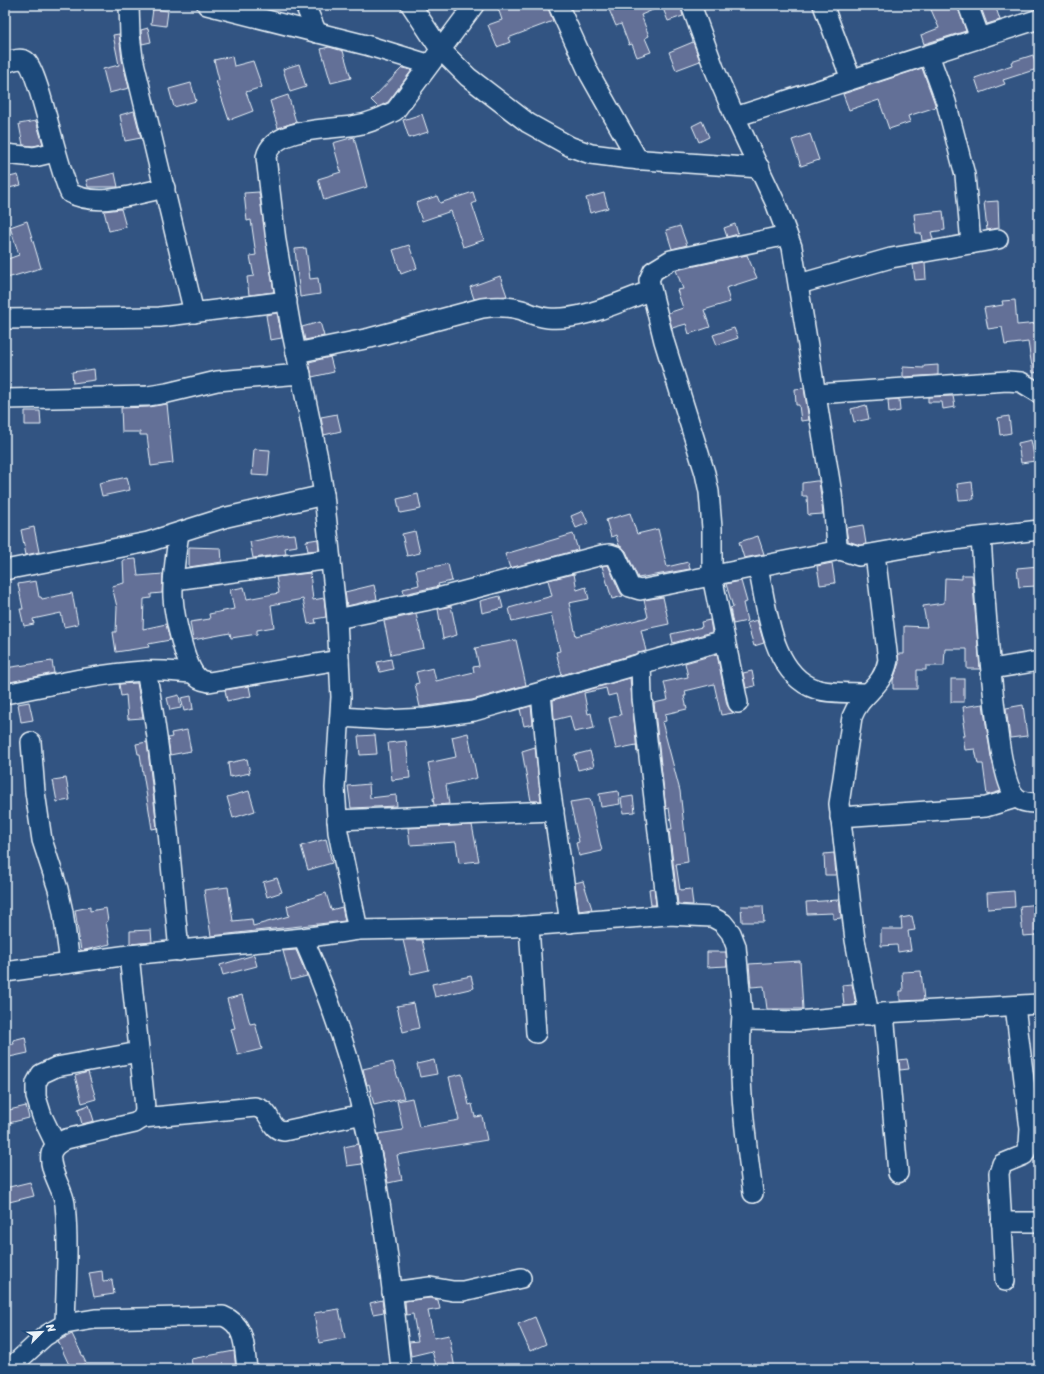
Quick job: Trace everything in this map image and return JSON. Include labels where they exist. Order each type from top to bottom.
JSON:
[{"type":"street","points":[[129,5],[130,35],[133,58],[194,313]]},
{"type":"street","points":[[207,5],[317,33],[428,64]]},
{"type":"street","points":[[305,5],[317,33]]},
{"type":"street","points":[[411,5],[440,49],[490,95],[528,123],[571,147],[591,154],[638,160],[760,168]]},
{"type":"street","points":[[358,930],[338,832],[337,820],[335,788],[341,717],[339,660],[337,619],[324,495],[319,463],[286,301],[276,241],[266,156],[268,149],[273,143],[294,134],[313,130],[358,125],[383,117],[395,110],[428,64],[474,5]]},
{"type":"street","points":[[558,5],[589,73],[638,160]]},
{"type":"street","points":[[691,5],[714,68],[735,117],[760,168],[792,247],[832,494],[837,544],[840,550]]},
{"type":"street","points":[[824,5],[851,79]]},
{"type":"street","points":[[968,5],[980,38]]},
{"type":"street","points":[[735,117],[1039,20]]},
{"type":"street","points":[[929,55],[946,102],[966,181],[971,244]]},
{"type":"street","points":[[5,62],[18,59],[25,60],[30,66],[36,81],[55,152],[70,193],[90,200],[107,199],[165,188]]},
{"type":"street","points":[[5,154],[34,157],[55,152]]},
{"type":"street","points":[[738,703],[712,576],[712,528],[709,492],[705,473],[650,291],[649,280],[653,271],[671,260],[787,235]]},
{"type":"street","points":[[799,284],[891,258],[998,239]]},
{"type":"street","points":[[296,353],[370,338],[482,308],[499,306],[521,310],[535,317],[542,318],[569,317],[592,312],[650,291]]},
{"type":"street","points":[[5,319],[127,318],[194,313],[286,301]]},
{"type":"street","points":[[5,399],[148,396],[217,381],[301,374]]},
{"type":"street","points":[[816,394],[1007,381],[1021,382],[1039,393]]},
{"type":"street","points":[[5,570],[148,542],[227,517],[324,495]]},
{"type":"street","points":[[337,619],[434,599],[602,555],[610,554],[616,556],[627,581],[634,589],[650,589],[840,550],[858,556],[944,541],[981,538],[1039,530]]},
{"type":"street","points":[[179,532],[172,596],[174,613],[180,637],[193,673],[199,680],[209,682],[339,660]]},
{"type":"street","points":[[981,538],[992,669],[1002,762],[1006,779],[1016,798]]},
{"type":"street","points":[[875,554],[888,660],[885,673],[879,684],[856,706],[852,717],[839,804],[855,940],[877,1014],[898,1173]]},
{"type":"street","points":[[174,580],[330,559]]},
{"type":"street","points":[[758,567],[777,649],[784,665],[793,676],[803,684],[818,690],[868,693]]},
{"type":"street","points":[[341,717],[386,720],[425,718],[474,711],[725,640]]},
{"type":"street","points":[[992,669],[1039,661]]},
{"type":"street","points":[[642,663],[642,698],[668,915]]},
{"type":"street","points":[[5,694],[94,676],[146,671],[193,673]]},
{"type":"street","points":[[146,671],[155,716],[179,951]]},
{"type":"street","points":[[541,693],[554,811],[570,923]]},
{"type":"street","points":[[32,742],[35,792],[42,840],[58,889],[63,912],[70,963]]},
{"type":"street","points":[[840,817],[986,807],[1016,798],[1026,802],[1039,803]]},
{"type":"street","points":[[337,820],[554,811]]},
{"type":"street","points":[[5,972],[129,955],[303,938],[358,930],[528,926],[668,915],[712,917],[723,923],[731,933],[736,946],[742,1014],[741,1057],[743,1119],[753,1194]]},
{"type":"street","points":[[528,926],[536,1033]]},
{"type":"street","points":[[303,938],[319,975],[337,1024],[363,1114],[379,1195],[401,1369]]},
{"type":"street","points":[[129,955],[145,1109],[143,1118]]},
{"type":"street","points":[[742,1014],[747,1020],[755,1022],[798,1021],[877,1014],[1039,1004]]},
{"type":"street","points":[[1005,1281],[999,1182],[1000,1168],[1002,1164],[1024,1156],[1029,1144],[1030,1129],[1016,1006]]},
{"type":"street","points":[[56,1145],[42,1116],[36,1097],[36,1083],[41,1074],[56,1067],[139,1052]]},
{"type":"street","points":[[65,1324],[66,1225],[64,1202],[51,1163],[52,1153],[56,1145],[66,1139],[134,1123],[143,1118],[255,1107],[261,1108],[267,1113],[273,1126],[277,1130],[284,1131],[363,1114]]},
{"type":"street","points":[[1001,1222],[1039,1222]]},
{"type":"street","points":[[392,1292],[430,1287],[453,1291],[463,1291],[521,1278]]},
{"type":"street","points":[[10,1369],[45,1336],[65,1324],[95,1319],[223,1316],[232,1319],[240,1329],[247,1369]]},
{"type":"building","points":[[505,5],[547,5],[553,21],[508,38],[510,42],[497,47],[488,25],[502,20],[498,8]]},
{"type":"building","points":[[607,5],[680,5],[683,16],[668,21],[662,6],[641,15],[649,36],[645,38],[651,52],[637,57],[632,44],[629,45],[621,24],[616,26]]},
{"type":"building","points":[[929,5],[957,5],[966,31],[924,44],[921,35],[939,28]]},
{"type":"building","points":[[980,5],[995,5],[1000,20],[987,24]]},
{"type":"building","points":[[153,9],[168,11],[166,26],[151,24]]},
{"type":"building","points":[[148,28],[151,42],[142,44],[141,30]]},
{"type":"building","points":[[119,34],[122,60],[129,88],[109,93],[103,69],[119,65],[113,35]]},
{"type":"building","points":[[693,42],[700,61],[676,70],[669,52]]},
{"type":"building","points":[[329,47],[343,51],[351,78],[331,83],[321,49]]},
{"type":"building","points":[[1033,55],[1037,69],[1003,80],[1005,84],[980,93],[975,78],[1012,65],[1011,62]]},
{"type":"building","points":[[232,56],[234,66],[253,61],[262,87],[246,92],[253,111],[229,120],[216,81],[219,80],[214,60]]},
{"type":"building","points":[[299,64],[306,87],[290,92],[283,69]]},
{"type":"building","points":[[402,68],[412,70],[388,102],[378,107],[371,100]]},
{"type":"building","points":[[922,68],[936,107],[908,116],[910,122],[889,129],[879,100],[849,110],[843,94]]},
{"type":"building","points":[[191,83],[196,101],[174,107],[169,89]]},
{"type":"building","points":[[288,95],[296,122],[278,128],[270,101]]},
{"type":"building","points":[[134,111],[141,138],[125,141],[120,115]]},
{"type":"building","points":[[422,114],[428,132],[409,138],[403,120]]},
{"type":"building","points":[[36,121],[43,144],[33,146],[23,145],[19,124]]},
{"type":"building","points":[[702,121],[709,137],[699,142],[692,126]]},
{"type":"building","points":[[810,134],[819,160],[801,166],[792,140]]},
{"type":"building","points":[[354,137],[367,187],[324,200],[318,179],[341,172],[333,143]]},
{"type":"building","points":[[115,173],[118,187],[88,187],[86,180]]},
{"type":"building","points":[[18,175],[21,185],[5,189],[5,178]]},
{"type":"building","points":[[259,192],[274,292],[249,295],[247,277],[254,276],[250,256],[256,255],[251,220],[247,221],[244,193]]},
{"type":"building","points":[[473,192],[476,202],[472,204],[484,240],[463,247],[451,211],[422,221],[416,203],[437,196],[440,203]]},
{"type":"building","points":[[604,193],[608,208],[590,213],[586,198]]},
{"type":"building","points":[[998,201],[999,228],[987,230],[984,202]]},
{"type":"building","points":[[121,209],[126,227],[109,231],[104,211]]},
{"type":"building","points":[[943,211],[945,230],[931,232],[933,239],[922,241],[921,233],[916,233],[914,214]]},
{"type":"building","points":[[27,221],[41,268],[7,278],[5,260],[19,255],[10,227]]},
{"type":"building","points":[[735,224],[738,234],[727,237],[724,228]]},
{"type":"building","points":[[680,226],[687,245],[672,249],[666,230]]},
{"type":"building","points":[[409,245],[417,268],[401,274],[393,250]]},
{"type":"building","points":[[306,248],[310,279],[318,278],[320,294],[300,297],[295,249]]},
{"type":"building","points":[[747,255],[757,278],[726,288],[730,302],[704,310],[710,327],[689,334],[686,324],[672,328],[668,313],[683,308],[677,290],[683,289],[676,270]]},
{"type":"building","points":[[925,263],[926,279],[915,280],[913,265]]},
{"type":"building","points":[[500,276],[507,296],[474,299],[470,287]]},
{"type":"building","points":[[1015,300],[1017,325],[1038,323],[1039,372],[1033,373],[1028,342],[1005,345],[1002,327],[988,329],[984,308],[1003,305],[1002,301]]},
{"type":"building","points":[[277,313],[282,338],[270,340],[266,315]]},
{"type":"building","points":[[320,322],[324,336],[305,340],[302,327]]},
{"type":"building","points":[[734,328],[738,338],[717,345],[713,335]]},
{"type":"building","points":[[330,357],[334,372],[312,377],[309,362]]},
{"type":"building","points":[[938,365],[938,375],[903,377],[903,367],[924,368],[924,366]]},
{"type":"building","points":[[94,369],[95,380],[73,383],[72,372]]},
{"type":"building","points":[[804,388],[809,420],[801,421],[799,405],[796,405],[795,389]]},
{"type":"building","points":[[953,396],[955,407],[943,409],[942,402],[928,402],[928,397]]},
{"type":"building","points":[[899,399],[900,411],[889,413],[888,400]]},
{"type":"building","points":[[167,404],[173,463],[151,466],[147,435],[140,435],[140,432],[122,432],[121,408],[148,407]]},
{"type":"building","points":[[866,405],[869,419],[854,422],[851,409]]},
{"type":"building","points":[[25,411],[40,411],[41,425],[25,425]]},
{"type":"building","points":[[337,414],[341,431],[324,435],[321,417]]},
{"type":"building","points":[[1009,416],[1011,433],[1000,435],[998,418]]},
{"type":"building","points":[[1031,440],[1035,461],[1021,463],[1018,443]]},
{"type":"building","points":[[254,449],[270,450],[268,476],[252,475]]},
{"type":"building","points":[[127,477],[130,490],[102,496],[99,483]]},
{"type":"building","points":[[819,481],[823,514],[808,515],[807,496],[802,496],[802,483]]},
{"type":"building","points":[[972,482],[974,499],[959,500],[957,484]]},
{"type":"building","points":[[418,494],[421,509],[400,513],[397,499]]},
{"type":"building","points":[[583,511],[588,523],[576,528],[571,516]]},
{"type":"building","points":[[630,513],[637,534],[658,529],[667,567],[688,562],[690,569],[638,578],[626,551],[619,545],[616,535],[611,537],[606,520]]},
{"type":"building","points":[[863,525],[866,544],[860,545],[848,541],[846,528]]},
{"type":"building","points":[[34,527],[39,552],[26,555],[21,530]]},
{"type":"building","points":[[415,531],[420,553],[407,556],[402,534]]},
{"type":"building","points":[[295,534],[297,546],[285,548],[286,554],[253,558],[250,542],[282,535]]},
{"type":"building","points":[[573,534],[578,550],[510,568],[505,554]]},
{"type":"building","points":[[758,536],[764,554],[744,558],[739,542]]},
{"type":"building","points":[[318,539],[319,550],[308,551],[306,541]]},
{"type":"building","points":[[189,547],[221,548],[222,562],[189,567]]},
{"type":"building","points":[[136,559],[138,576],[163,574],[162,593],[151,594],[151,598],[144,599],[143,629],[166,624],[170,640],[148,644],[149,647],[116,652],[113,632],[116,632],[117,607],[112,586],[124,583],[123,560]]},
{"type":"building","points":[[832,563],[835,583],[820,585],[817,566]]},
{"type":"building","points":[[448,564],[452,581],[438,584],[439,586],[404,594],[403,589],[419,585],[416,570]]},
{"type":"building","points":[[608,565],[623,596],[612,599],[602,566]]},
{"type":"building","points":[[1039,566],[1039,580],[1035,580],[1036,586],[1019,587],[1017,568]]},
{"type":"building","points":[[310,573],[313,600],[324,598],[326,617],[315,619],[316,623],[308,624],[303,599],[271,605],[274,627],[257,630],[257,634],[231,638],[230,633],[193,640],[190,622],[210,619],[209,614],[234,609],[230,590],[244,587],[247,599],[279,593],[276,577]]},
{"type":"building","points":[[574,574],[577,590],[586,587],[589,599],[569,603],[576,636],[648,617],[644,600],[663,597],[669,624],[641,630],[646,651],[562,675],[556,652],[560,651],[551,613],[512,622],[509,608],[552,596],[548,580]]},
{"type":"building","points":[[962,575],[972,575],[980,669],[967,669],[967,649],[945,649],[944,666],[926,666],[926,670],[917,670],[917,689],[893,689],[893,680],[899,663],[898,654],[904,654],[904,626],[927,627],[923,606],[944,603],[945,578],[962,579]]},
{"type":"building","points":[[36,581],[39,597],[42,599],[72,593],[78,624],[64,627],[61,613],[33,619],[34,624],[24,626],[20,609],[23,609],[18,584]]},
{"type":"building","points":[[741,581],[747,602],[743,603],[747,621],[733,624],[730,608],[733,607],[726,584]]},
{"type":"building","points":[[374,585],[377,599],[347,606],[345,592]]},
{"type":"building","points":[[500,596],[503,608],[482,613],[480,601]]},
{"type":"building","points":[[451,606],[457,635],[443,639],[438,609]]},
{"type":"building","points":[[416,614],[424,648],[391,655],[384,621]]},
{"type":"building","points":[[710,620],[712,632],[673,643],[671,634],[702,627],[701,622]]},
{"type":"building","points":[[757,620],[764,643],[754,646],[747,623]]},
{"type":"building","points":[[516,640],[526,685],[472,700],[420,707],[415,684],[419,683],[416,672],[433,668],[436,681],[474,672],[473,667],[479,666],[475,648]]},
{"type":"building","points":[[717,654],[727,705],[733,713],[721,715],[714,684],[685,691],[686,696],[684,696],[687,709],[665,714],[666,721],[662,722],[680,791],[688,862],[676,864],[680,890],[691,889],[693,905],[678,904],[669,829],[672,829],[669,808],[666,809],[654,703],[668,700],[664,682],[688,677],[685,663]]},
{"type":"building","points":[[391,659],[393,669],[380,672],[377,662]]},
{"type":"building","points":[[52,661],[54,673],[5,683],[5,668]]},
{"type":"building","points":[[752,671],[755,686],[746,688],[743,673]]},
{"type":"building","points":[[630,678],[637,752],[636,745],[616,749],[609,718],[621,715],[616,694],[608,696],[606,688],[584,693],[588,714],[591,713],[594,728],[574,732],[570,716],[554,720],[553,700]]},
{"type":"building","points":[[951,679],[964,679],[964,702],[951,702]]},
{"type":"building","points":[[137,683],[143,718],[128,719],[126,695],[121,696],[119,684]]},
{"type":"building","points":[[249,686],[251,696],[227,701],[225,690]]},
{"type":"building","points":[[179,695],[181,708],[170,710],[167,698]]},
{"type":"building","points":[[191,696],[193,709],[184,711],[181,698]]},
{"type":"building","points":[[29,702],[33,720],[21,722],[18,704]]},
{"type":"building","points":[[983,704],[991,757],[1001,791],[987,795],[983,764],[978,764],[975,749],[965,750],[963,736],[965,736],[963,722],[965,722],[963,707]]},
{"type":"building","points":[[1023,705],[1027,736],[1010,738],[1006,708]]},
{"type":"building","points":[[531,706],[533,724],[524,726],[520,709]]},
{"type":"building","points":[[187,730],[191,751],[170,755],[168,738],[172,737],[171,733]]},
{"type":"building","points":[[468,733],[477,778],[446,785],[449,804],[434,805],[433,798],[435,798],[428,763],[456,757],[452,737]]},
{"type":"building","points":[[375,735],[377,754],[360,755],[358,736]]},
{"type":"building","points":[[406,741],[410,778],[392,780],[388,743]]},
{"type":"building","points":[[147,742],[157,828],[152,829],[140,754],[138,754],[136,744]]},
{"type":"building","points":[[535,747],[541,801],[531,801],[522,751]]},
{"type":"building","points":[[590,751],[594,766],[578,770],[574,755]]},
{"type":"building","points":[[247,759],[250,773],[230,777],[228,763]]},
{"type":"building","points":[[66,778],[70,800],[57,802],[53,780]]},
{"type":"building","points":[[369,784],[370,798],[396,795],[397,806],[351,808],[348,786]]},
{"type":"building","points":[[249,791],[255,811],[233,818],[227,797]]},
{"type":"building","points":[[618,791],[620,804],[601,807],[599,794]]},
{"type":"building","points":[[633,796],[635,812],[623,813],[621,798]]},
{"type":"building","points":[[590,799],[602,851],[579,856],[576,843],[579,842],[570,802]]},
{"type":"building","points":[[472,825],[479,861],[459,863],[456,842],[410,845],[408,828]]},
{"type":"building","points":[[326,839],[332,863],[308,870],[301,846]]},
{"type":"building","points":[[834,853],[836,875],[825,875],[824,854]]},
{"type":"building","points":[[277,878],[282,892],[267,897],[263,882]]},
{"type":"building","points":[[583,881],[592,909],[579,911],[575,883]]},
{"type":"building","points":[[228,887],[233,921],[252,919],[253,926],[289,916],[287,906],[326,893],[331,910],[342,907],[345,921],[211,936],[204,890]]},
{"type":"building","points":[[654,888],[656,905],[651,905],[649,889]]},
{"type":"building","points":[[1014,891],[1015,907],[988,909],[987,893]]},
{"type":"building","points":[[839,900],[841,918],[833,919],[833,913],[807,914],[806,902]]},
{"type":"building","points":[[1039,904],[1039,918],[1035,918],[1037,935],[1023,936],[1020,906]]},
{"type":"building","points":[[741,906],[763,906],[764,922],[742,922]]},
{"type":"building","points":[[90,907],[90,911],[106,908],[108,921],[106,922],[110,944],[81,951],[75,910]]},
{"type":"building","points":[[912,916],[915,930],[908,931],[911,950],[898,952],[897,945],[881,946],[881,929],[902,929],[901,918]]},
{"type":"building","points":[[151,930],[152,942],[130,944],[130,931]]},
{"type":"building","points":[[403,940],[422,940],[429,970],[411,974]]},
{"type":"building","points":[[296,950],[307,976],[291,980],[283,951]]},
{"type":"building","points":[[707,952],[726,952],[727,966],[707,967]]},
{"type":"building","points":[[254,955],[257,966],[223,975],[220,965]]},
{"type":"building","points":[[800,961],[803,1009],[767,1009],[764,986],[751,987],[749,964]]},
{"type":"building","points":[[921,971],[924,1000],[900,1001],[900,991],[903,991],[902,972]]},
{"type":"building","points":[[471,976],[474,988],[435,997],[432,984]]},
{"type":"building","points":[[852,984],[856,1005],[844,1006],[842,985]]},
{"type":"building","points":[[242,995],[250,1024],[255,1023],[262,1049],[238,1055],[231,1029],[235,1028],[227,999]]},
{"type":"building","points":[[414,1003],[419,1028],[403,1032],[397,1006]]},
{"type":"building","points":[[25,1037],[28,1053],[5,1058],[5,1045],[14,1044],[13,1040]]},
{"type":"building","points":[[907,1059],[909,1069],[900,1070],[899,1060]]},
{"type":"building","points":[[434,1060],[437,1074],[420,1077],[417,1064]]},
{"type":"building","points":[[393,1062],[404,1098],[374,1105],[369,1084],[367,1085],[363,1069]]},
{"type":"building","points":[[88,1072],[96,1099],[82,1103],[75,1076]]},
{"type":"building","points":[[462,1074],[469,1105],[472,1104],[475,1117],[482,1116],[487,1140],[397,1155],[402,1180],[388,1183],[378,1134],[403,1130],[397,1101],[412,1098],[419,1127],[459,1120],[449,1077]]},
{"type":"building","points":[[89,1105],[94,1121],[82,1124],[78,1109]]},
{"type":"building","points":[[26,1106],[29,1118],[5,1124],[5,1111]]},
{"type":"building","points":[[358,1144],[362,1164],[347,1166],[344,1147]]},
{"type":"building","points":[[30,1182],[34,1196],[5,1203],[5,1188]]},
{"type":"building","points":[[102,1271],[103,1281],[112,1280],[114,1294],[94,1297],[89,1273]]},
{"type":"building","points":[[430,1298],[438,1300],[440,1309],[428,1311],[434,1338],[449,1335],[455,1369],[437,1369],[432,1351],[411,1356],[409,1342],[418,1341],[413,1314],[406,1315],[405,1301]]},
{"type":"building","points":[[382,1300],[384,1312],[373,1314],[370,1303]]},
{"type":"building","points":[[339,1309],[345,1338],[319,1343],[314,1313]]},
{"type":"building","points":[[535,1317],[546,1344],[530,1351],[518,1324]]},
{"type":"building","points":[[72,1334],[86,1363],[74,1369],[71,1369],[58,1341]]},
{"type":"building","points":[[234,1351],[236,1369],[193,1369],[191,1359]]}]
